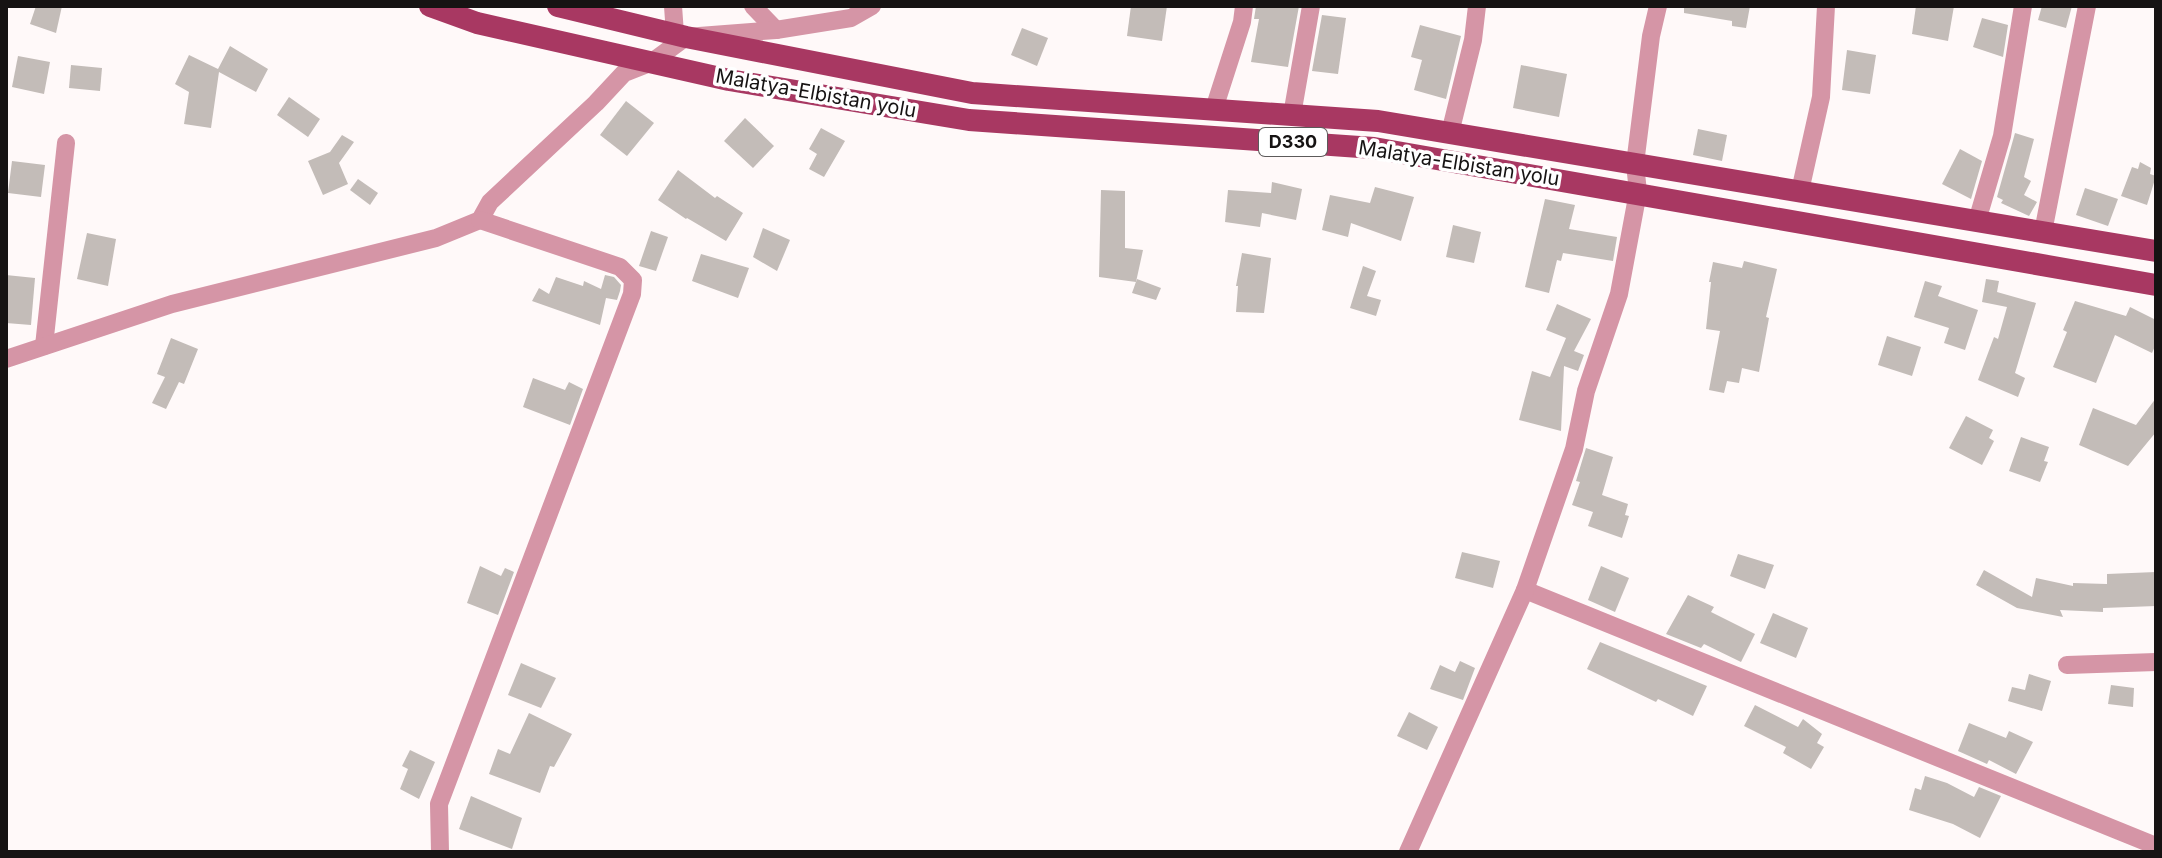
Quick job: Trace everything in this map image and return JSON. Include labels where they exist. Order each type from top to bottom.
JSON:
[{"type":"main road","name":"Malatya-Elbistan yolu","points":[[430,6],[477,23],[729,80],[969,120],[1374,148],[2156,285]]},
{"type":"main road","name":"Malatya-Elbistan yolu","points":[[558,6],[681,35],[972,93],[1378,121],[2156,251]]},
{"type":"street","points":[[673,6],[681,35]]},
{"type":"street","points":[[753,6],[776,30]]},
{"type":"street","points":[[6,359],[172,304],[436,238],[480,220],[490,202],[624,73],[652,62],[681,35],[776,30],[851,18],[872,6]]},
{"type":"street","points":[[1214,109],[1242,22],[1244,6]]},
{"type":"street","points":[[1292,115],[1311,6]]},
{"type":"street","points":[[1450,133],[1473,40],[1477,6]]},
{"type":"street","points":[[1408,852],[1525,590],[1574,449],[1586,391],[1619,294],[1638,192],[1635,164],[1651,36],[1658,6]]},
{"type":"street","points":[[1800,191],[1821,97],[1826,6]]},
{"type":"street","points":[[1977,221],[2002,136],[2023,6]]},
{"type":"street","points":[[2043,232],[2087,6]]},
{"type":"street","points":[[44,346],[66,143]]},
{"type":"street","points":[[440,852],[439,804],[632,294],[633,280],[620,267],[480,220]]},
{"type":"street","points":[[1525,590],[2156,846]]},
{"type":"street","points":[[2067,665],[2156,662]]},
{"type":"building","points":[[36,6],[62,6],[56,33],[30,24]]},
{"type":"building","points":[[1131,6],[1167,6],[1162,41],[1127,36]]},
{"type":"building","points":[[1256,6],[1299,6],[1288,67],[1251,62],[1259,19],[1254,19]]},
{"type":"building","points":[[1684,6],[1750,6],[1746,28],[1732,26],[1732,21],[1684,13]]},
{"type":"building","points":[[1916,6],[1954,6],[1948,41],[1912,34]]},
{"type":"building","points":[[2042,6],[2072,6],[2066,28],[2038,20]]},
{"type":"building","points":[[1322,15],[1346,18],[1338,74],[1312,71]]},
{"type":"building","points":[[1982,18],[2008,25],[2003,57],[1973,47]]},
{"type":"building","points":[[1420,25],[1461,36],[1446,99],[1414,90],[1422,60],[1411,57]]},
{"type":"building","points":[[1022,28],[1048,38],[1037,66],[1011,55]]},
{"type":"building","points":[[230,46],[268,69],[256,92],[219,72],[211,128],[184,124],[189,92],[175,84],[189,55],[218,69]]},
{"type":"building","points":[[1847,50],[1876,55],[1870,94],[1842,90]]},
{"type":"building","points":[[18,56],[50,62],[44,94],[12,87]]},
{"type":"building","points":[[71,65],[102,68],[100,91],[69,88]]},
{"type":"building","points":[[1521,65],[1567,74],[1559,117],[1513,108]]},
{"type":"building","points":[[289,97],[320,119],[308,137],[277,115]]},
{"type":"building","points":[[626,101],[654,123],[627,156],[600,135]]},
{"type":"building","points":[[745,118],[774,146],[753,168],[724,141]]},
{"type":"building","points":[[821,128],[845,141],[824,177],[809,169],[817,154],[809,149]]},
{"type":"building","points":[[1698,129],[1727,135],[1722,161],[1693,155]]},
{"type":"building","points":[[2015,133],[2034,139],[2024,177],[2031,181],[2024,195],[2037,202],[2029,216],[2001,203],[2003,200],[1997,197]]},
{"type":"building","points":[[342,135],[354,142],[339,163],[348,184],[323,195],[308,161],[330,152]]},
{"type":"building","points":[[1960,149],[1982,161],[1971,199],[1942,184]]},
{"type":"building","points":[[12,161],[45,165],[41,197],[8,193]]},
{"type":"building","points":[[2140,162],[2151,168],[2150,174],[2156,176],[2147,205],[2121,196],[2132,167],[2138,169]]},
{"type":"building","points":[[678,170],[715,198],[717,196],[743,213],[726,241],[658,200]]},
{"type":"building","points":[[358,179],[378,193],[370,205],[350,190]]},
{"type":"building","points":[[1272,182],[1302,189],[1296,220],[1262,213],[1260,227],[1225,222],[1228,190],[1271,193]]},
{"type":"building","points":[[1375,187],[1414,197],[1401,241],[1351,223],[1348,237],[1322,230],[1330,195],[1370,203]]},
{"type":"building","points":[[2085,188],[2118,199],[2108,226],[2076,215]]},
{"type":"building","points":[[1101,190],[1125,191],[1125,248],[1143,250],[1136,282],[1099,277]]},
{"type":"building","points":[[1545,199],[1575,205],[1569,229],[1617,237],[1613,261],[1563,253],[1561,261],[1557,260],[1549,293],[1525,287]]},
{"type":"building","points":[[1453,225],[1481,232],[1474,263],[1446,257]]},
{"type":"building","points":[[763,228],[790,240],[777,271],[753,257]]},
{"type":"building","points":[[651,231],[668,237],[656,271],[639,266]]},
{"type":"building","points":[[87,233],[116,239],[108,286],[77,279]]},
{"type":"building","points":[[1242,253],[1271,258],[1264,313],[1236,312],[1236,286]]},
{"type":"building","points":[[701,254],[749,268],[738,298],[692,281]]},
{"type":"building","points":[[1744,261],[1777,269],[1766,317],[1769,318],[1759,372],[1742,368],[1739,383],[1727,381],[1724,393],[1709,390],[1720,331],[1706,329],[1713,262],[1742,268]]},
{"type":"building","points":[[1363,266],[1376,271],[1367,296],[1381,300],[1376,316],[1350,308]]},
{"type":"building","points":[[6,275],[35,278],[31,325],[6,323]]},
{"type":"building","points":[[605,275],[614,277],[621,285],[617,300],[606,298],[600,325],[532,301],[539,288],[549,294],[556,277],[583,286],[584,281],[601,289]]},
{"type":"building","points":[[1137,279],[1161,288],[1156,300],[1132,293]]},
{"type":"building","points":[[1986,279],[1999,281],[1997,292],[2036,303],[2015,373],[2025,378],[2018,397],[1978,380],[1994,337],[1998,339],[2007,307],[1982,302]]},
{"type":"building","points":[[1925,281],[1942,286],[1938,296],[1978,310],[1965,350],[1944,343],[1949,328],[1914,317]]},
{"type":"building","points":[[2075,301],[2126,316],[2130,307],[2156,320],[2156,344],[2152,353],[2115,335],[2096,383],[2053,367]]},
{"type":"building","points":[[1557,304],[1591,319],[1574,351],[1584,355],[1578,371],[1564,366],[1561,431],[1519,420],[1532,371],[1550,377],[1566,338],[1546,330]]},
{"type":"building","points":[[1887,336],[1921,347],[1912,376],[1878,365]]},
{"type":"building","points":[[171,338],[198,349],[184,384],[179,382],[166,409],[152,403],[165,377],[157,374]]},
{"type":"building","points":[[533,378],[565,390],[569,382],[583,389],[570,425],[523,407]]},
{"type":"building","points":[[2156,398],[2156,432],[2128,466],[2079,445],[2093,408],[2136,425]]},
{"type":"building","points":[[1966,416],[1993,430],[1989,438],[1994,441],[1982,465],[1949,448]]},
{"type":"building","points":[[2021,437],[2049,447],[2044,461],[2048,462],[2040,482],[2009,471]]},
{"type":"building","points":[[1586,448],[1613,457],[1602,495],[1628,504],[1625,515],[1629,516],[1622,538],[1588,526],[1593,512],[1572,505]]},
{"type":"building","points":[[1462,552],[1500,561],[1493,588],[1455,578]]},
{"type":"building","points":[[1738,554],[1774,565],[1765,589],[1730,576]]},
{"type":"building","points":[[480,566],[501,576],[505,568],[514,572],[498,615],[467,603]]},
{"type":"building","points":[[1601,566],[1629,578],[1615,612],[1588,600]]},
{"type":"building","points":[[1984,570],[2032,597],[2036,578],[2073,586],[2073,583],[2107,584],[2107,574],[2156,572],[2156,606],[2103,608],[2103,612],[2060,610],[2063,617],[2017,608],[1976,585]]},
{"type":"building","points":[[1688,595],[1714,607],[1711,612],[1755,634],[1741,662],[1704,644],[1701,648],[1666,634]]},
{"type":"building","points":[[1773,613],[1808,628],[1796,658],[1760,643]]},
{"type":"building","points":[[1600,642],[1707,686],[1693,716],[1587,669]]},
{"type":"building","points":[[1460,661],[1475,668],[1463,700],[1430,689],[1440,665],[1455,672]]},
{"type":"building","points":[[521,663],[556,678],[541,708],[508,695]]},
{"type":"building","points":[[2029,674],[2051,681],[2042,711],[2008,701],[2012,687],[2025,690]]},
{"type":"building","points":[[2111,685],[2134,688],[2133,707],[2108,704]]},
{"type":"building","points":[[1755,705],[1798,727],[1803,719],[1822,734],[1817,743],[1824,747],[1811,769],[1783,753],[1786,747],[1744,726]]},
{"type":"building","points":[[1409,712],[1438,727],[1427,750],[1397,736]]},
{"type":"building","points":[[529,713],[572,734],[554,767],[550,766],[540,793],[489,774],[498,749],[510,754]]},
{"type":"building","points":[[1969,723],[2006,738],[2009,731],[2033,742],[2016,774],[1989,760],[1987,764],[1958,751]]},
{"type":"building","points":[[410,750],[435,762],[419,799],[400,789],[408,769],[402,766]]},
{"type":"building","points":[[1925,776],[1974,797],[1979,787],[2001,796],[1980,838],[1953,824],[1909,810],[1915,788],[1921,790]]},
{"type":"building","points":[[471,796],[522,818],[512,849],[459,829]]}]
